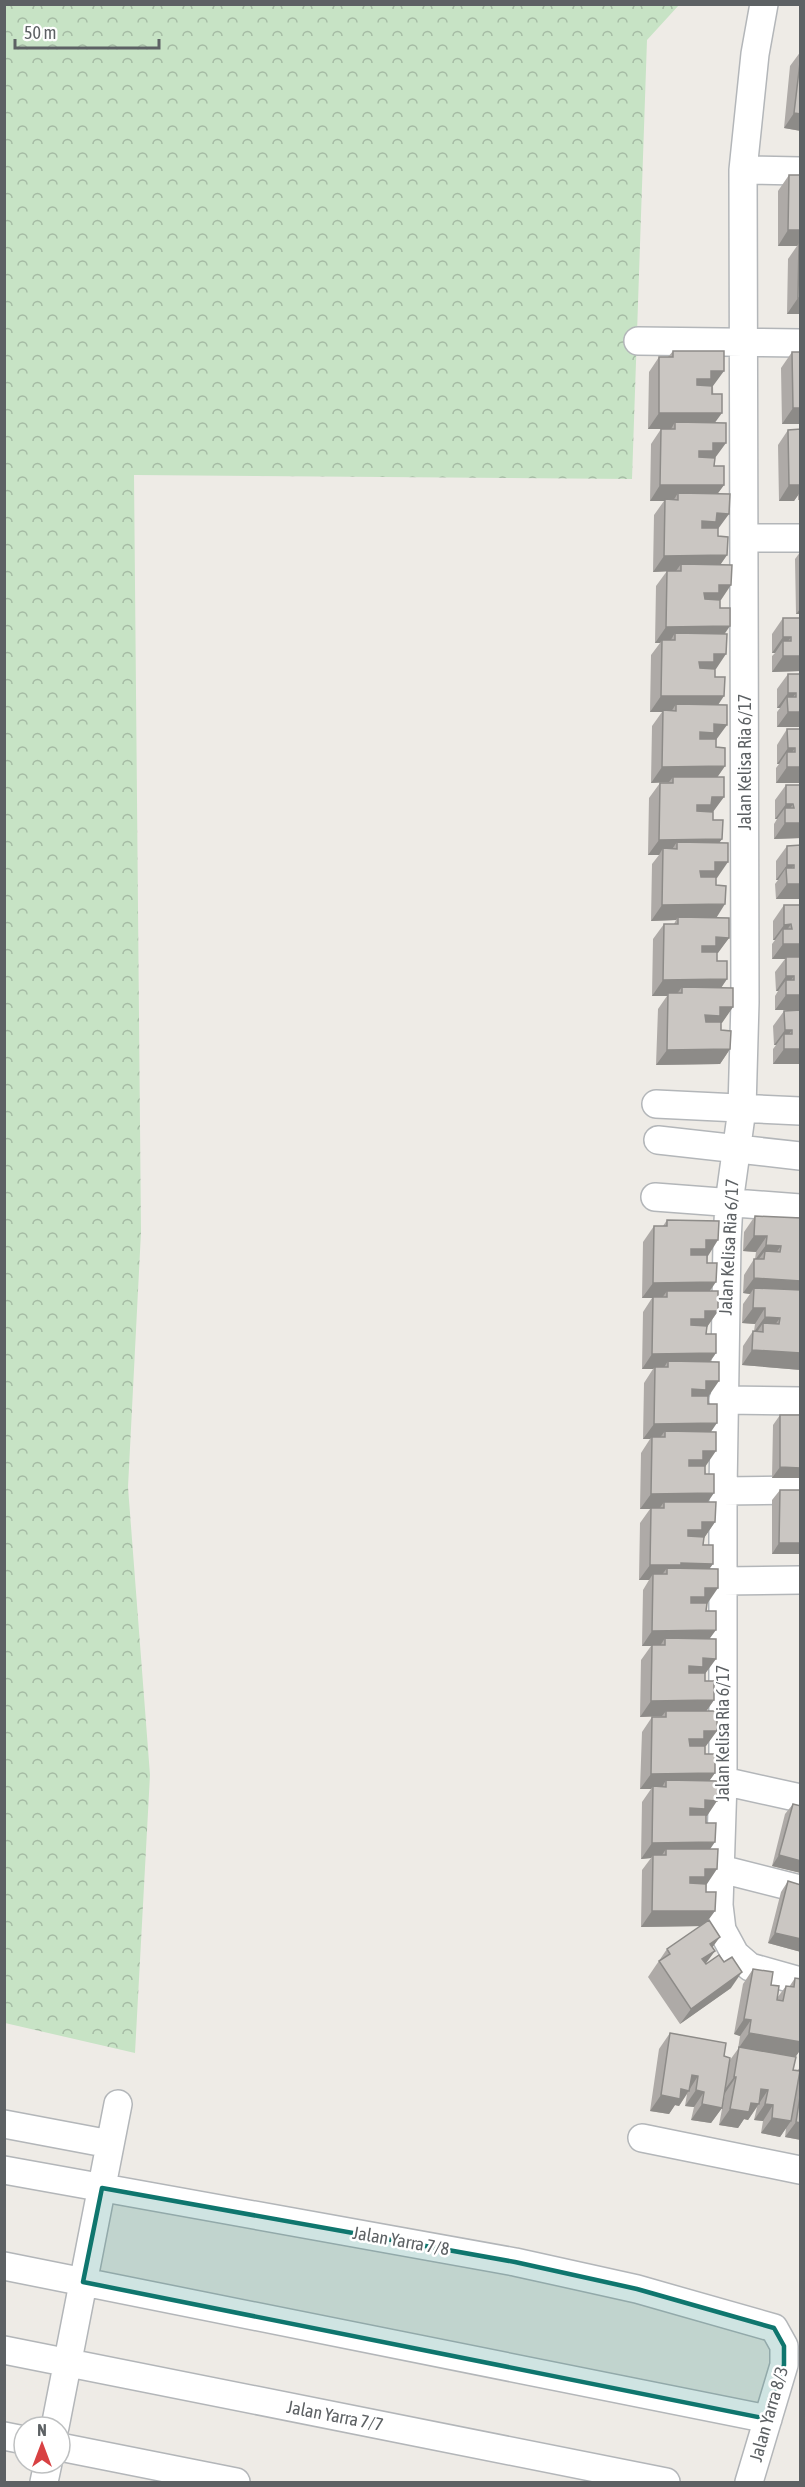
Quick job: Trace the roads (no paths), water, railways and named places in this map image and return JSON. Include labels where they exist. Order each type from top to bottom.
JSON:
[{"type":"street","name":"Jalan Kelisa Ria 6/17","points":[[764,4],[755,54],[743,170],[742,342],[746,538],[745,1002],[742,1109],[729,1203],[723,1400],[723,1781],[719,1905],[722,1930],[735,1954],[750,1967],[801,1981]]},
{"type":"street","points":[[743,170],[801,171]]},
{"type":"street","points":[[638,341],[801,343]]},
{"type":"street","points":[[746,538],[801,538]]},
{"type":"street","points":[[656,1104],[801,1111]]},
{"type":"street","points":[[658,1140],[801,1156]]},
{"type":"street","points":[[655,1197],[801,1208]]},
{"type":"street","points":[[723,1400],[801,1401]]},
{"type":"street","points":[[723,1491],[801,1490]]},
{"type":"street","points":[[723,1581],[801,1580]]},
{"type":"street","points":[[723,1781],[801,1798]]},
{"type":"street","points":[[721,1869],[801,1889]]},
{"type":"street","points":[[57,2415],[118,2104]]},
{"type":"street","points":[[4,2124],[110,2144]]},
{"type":"street","points":[[642,2138],[801,2170]]},
{"type":"street","name":"Jalan Yarra 7/8","points":[[4,2170],[515,2262],[637,2289],[774,2328],[784,2346]]},
{"type":"street","points":[[4,2266],[768,2419]]},
{"type":"street","name":"Jalan Yarra 8/3","points":[[749,2482],[784,2365],[784,2346]]},
{"type":"street","name":"Jalan Yarra 7/7","points":[[4,2350],[666,2482]]},
{"type":"street","points":[[72,2449],[236,2482]]}]
